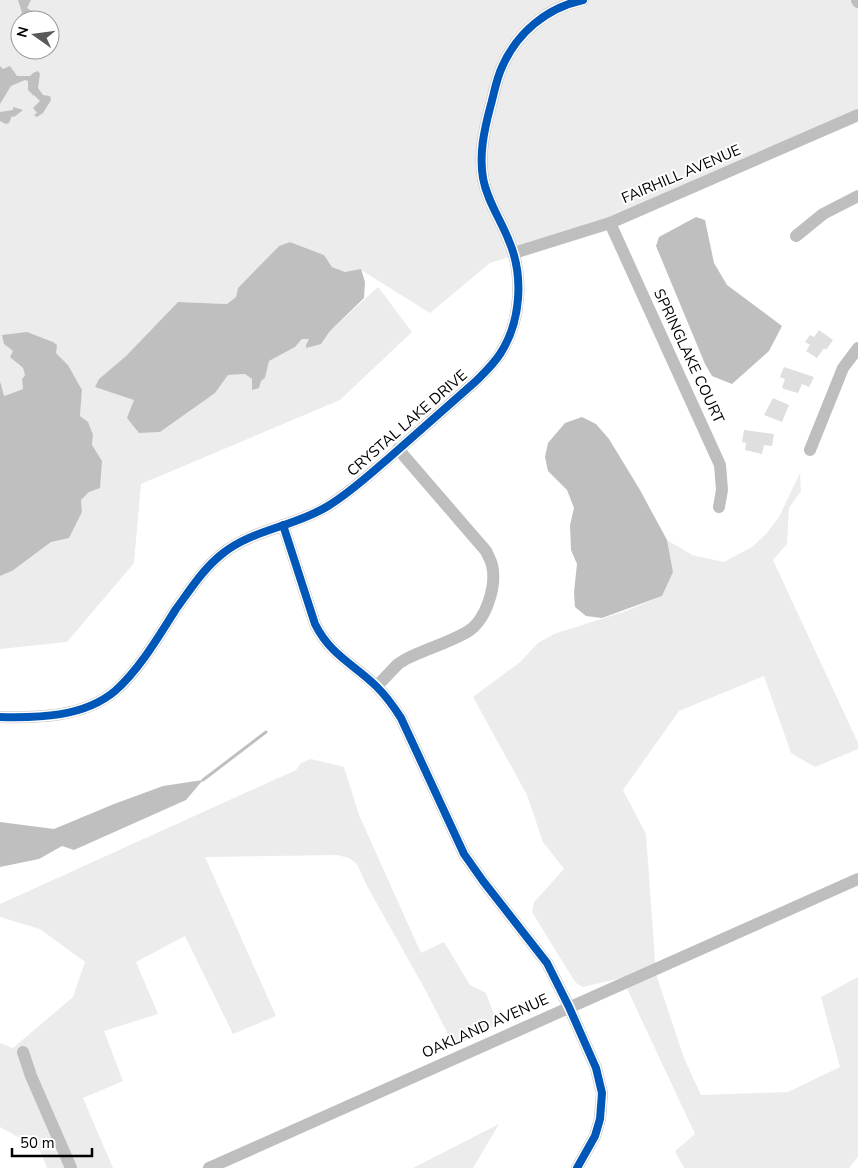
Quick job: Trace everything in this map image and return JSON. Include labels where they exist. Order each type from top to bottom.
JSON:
[{"type":"street","name":"CRYSTAL LAKE DRIVE","points":[[0,717],[62,714],[97,702],[115,691],[132,673],[192,586],[210,564],[240,542],[266,530],[316,512],[334,502],[360,482],[475,382],[500,354],[514,324],[518,301],[518,278],[514,253],[485,188],[482,168],[483,138],[501,68],[510,51],[529,27],[554,10],[583,0]]},
{"type":"street","name":"FAIRHILL AVENUE","points":[[514,253],[610,222],[858,115]]},
{"type":"street","points":[[796,236],[823,214],[858,196]]},
{"type":"street","name":"SPRINGLAKE COURT","points":[[610,222],[720,465],[722,490],[719,507]]},
{"type":"street","points":[[810,450],[843,368],[858,348]]},
{"type":"street","points":[[377,686],[406,658],[469,631],[483,615],[493,586],[492,565],[486,551],[398,449]]},
{"type":"street","points":[[282,525],[315,624],[322,639],[334,652],[377,686],[392,704],[401,718],[464,854],[544,958],[556,977],[596,1068],[602,1094],[598,1129],[577,1168]]},
{"type":"street","name":"OAKLAND AVENUE","points":[[209,1168],[858,879]]},
{"type":"street","points":[[23,1052],[31,1076],[71,1168]]},
{"type":"shaded area","points":[[0,0],[858,0],[858,122],[635,217],[490,263],[430,313],[361,270],[345,272],[332,267],[324,255],[290,242],[279,246],[238,288],[236,297],[227,304],[178,302],[126,356],[99,379],[215,393],[228,375],[245,374],[252,379],[261,380],[265,378],[268,361],[295,347],[302,339],[308,338],[321,344],[330,331],[378,287],[412,332],[340,400],[141,484],[134,563],[67,642],[0,649],[0,576],[12,571],[51,542],[69,538],[82,512],[81,500],[89,492],[93,435],[80,416],[82,390],[68,365],[56,353],[14,351],[18,365],[23,368],[25,375],[22,379],[23,389],[3,396],[0,381]]},
{"type":"shaded area","points":[[18,0],[31,0],[27,8],[30,10],[21,10]]},
{"type":"shaded area","points":[[0,66],[3,69],[10,66],[17,76],[30,76],[38,71],[40,74],[38,88],[43,95],[50,96],[51,100],[43,113],[37,117],[34,115],[37,113],[33,108],[40,101],[34,95],[31,96],[33,95],[28,90],[28,81],[25,80],[11,86],[0,104]]},
{"type":"shaded area","points":[[13,107],[23,110],[14,117],[12,116],[9,123],[6,124],[0,121],[0,112],[13,110]]},
{"type":"shaded area","points":[[696,217],[705,220],[714,263],[727,285],[782,326],[769,351],[732,384],[712,376],[705,364],[656,246],[659,237]]},
{"type":"shaded area","points":[[290,242],[324,255],[332,267],[345,272],[361,269],[365,282],[364,298],[330,331],[321,344],[306,348],[309,339],[302,339],[295,347],[269,361],[265,378],[261,381],[259,388],[252,390],[252,379],[245,374],[228,375],[215,393],[160,432],[139,433],[127,418],[134,400],[95,387],[99,379],[126,356],[178,302],[227,304],[236,297],[238,288],[279,246]]},
{"type":"shaded area","points":[[27,332],[57,345],[56,353],[68,365],[82,390],[80,416],[88,422],[93,435],[92,445],[102,461],[100,488],[89,492],[81,500],[82,512],[69,538],[51,542],[12,571],[0,576],[0,381],[4,396],[23,389],[22,379],[25,375],[23,368],[10,357],[13,351],[4,344],[2,335]]},
{"type":"shaded area","points":[[582,417],[596,424],[609,439],[640,490],[667,540],[673,572],[662,596],[602,618],[586,616],[575,607],[574,592],[577,564],[571,550],[570,525],[574,508],[567,490],[548,471],[545,457],[548,443],[565,423]]},
{"type":"shaded area","points":[[800,473],[801,491],[789,508],[787,544],[773,560],[858,743],[858,749],[815,767],[791,753],[764,676],[679,711],[623,790],[646,834],[656,974],[684,1058],[701,1095],[788,1092],[840,1067],[821,997],[858,977],[858,1157],[849,1168],[684,1168],[675,1151],[695,1134],[622,978],[582,987],[575,982],[532,912],[534,902],[564,869],[543,842],[527,795],[473,697],[520,662],[538,643],[554,634],[623,612],[662,596],[673,572],[667,540],[692,555],[724,562],[752,547],[766,534],[779,517]]},
{"type":"shaded area","points":[[311,759],[344,767],[359,815],[421,953],[444,942],[470,985],[486,993],[498,1025],[454,1046],[427,993],[367,886],[357,864],[349,858],[337,855],[205,857],[276,1016],[233,1034],[185,936],[136,962],[158,1014],[104,1031],[123,1081],[83,1098],[113,1168],[47,1168],[39,1149],[0,1127],[0,1043],[13,1048],[73,997],[85,962],[40,929],[0,917],[0,904],[296,770],[301,763]]},
{"type":"shaded area","points":[[203,780],[186,800],[74,850],[62,846],[39,859],[0,867],[0,822],[54,829],[163,786]]},
{"type":"shaded area","points":[[499,1124],[473,1168],[413,1168]]},
{"type":"building","points":[[819,330],[833,340],[817,358],[806,351],[810,345],[805,342],[810,335],[814,337]]},
{"type":"building","points":[[784,367],[814,377],[809,387],[802,384],[798,393],[784,389],[782,387],[785,379],[780,377]]},
{"type":"building","points":[[773,398],[789,405],[782,422],[764,415]]},
{"type":"building","points":[[744,430],[774,434],[772,446],[764,445],[762,454],[745,450],[746,443],[742,442]]},
{"type":"waterway","points":[[203,780],[266,732]]},
{"type":"cycle path","points":[[0,717],[61,714],[75,711],[103,700],[124,683],[156,641],[192,587],[215,560],[247,539],[315,513],[345,495],[482,375],[494,362],[507,341],[512,328],[518,299],[518,284],[514,255],[488,195],[483,178],[482,151],[488,117],[500,72],[508,55],[524,33],[557,9],[583,0]]},
{"type":"cycle path","points":[[283,525],[315,624],[321,635],[343,659],[377,687],[401,718],[464,854],[547,963],[569,1007],[596,1068],[602,1093],[600,1119],[595,1136],[577,1168]]}]
